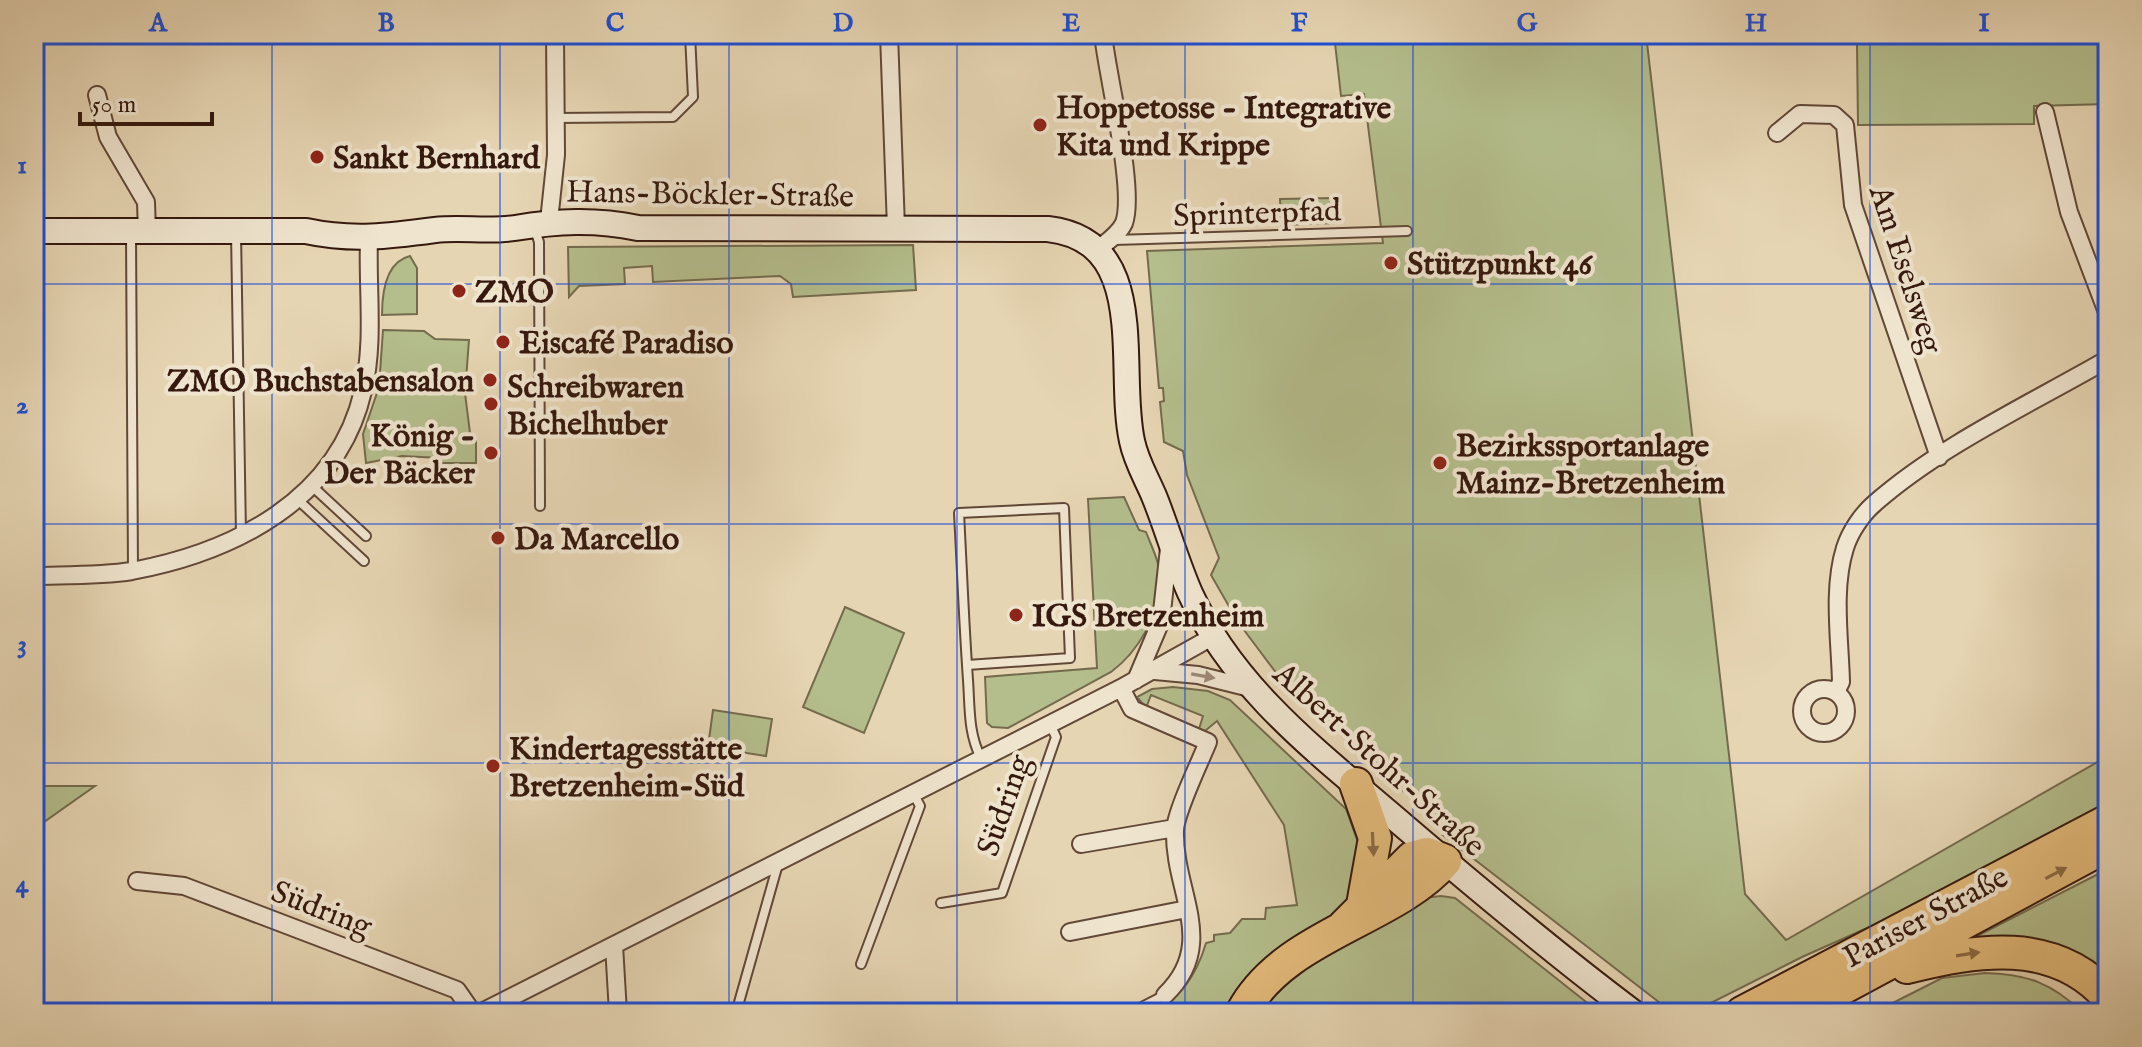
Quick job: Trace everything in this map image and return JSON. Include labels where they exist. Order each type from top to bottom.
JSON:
[{"type":"highway","points":[[1353,915],[1375,838],[1356,784]]},
{"type":"highway","name":"Pariser Straße","points":[[1742,1013],[2108,821]]},
{"type":"highway","name":"Pariser Straße","points":[[1796,1013],[2108,845]]},
{"type":"highway","points":[[1242,1013],[1270,977],[1353,915],[1412,858],[1427,854],[1445,861]]},
{"type":"highway","points":[[1865,977],[1964,954],[2001,950],[2059,962],[2089,980],[2108,997]]},
{"type":"street","points":[[533,226],[556,155],[555,34]]},
{"type":"street","name":"Hans-Böckler-Straße","points":[[889,34],[896,228]]},
{"type":"street","points":[[1103,34],[1121,137],[1126,207],[1121,229],[1104,245]]},
{"type":"street","points":[[97,95],[108,137],[146,202],[139,232]]},
{"type":"street","points":[[2045,112],[2069,212],[2108,315]]},
{"type":"street","name":"Am Eselsweg","points":[[1777,133],[1800,114],[1834,115],[1845,125],[1853,205],[1939,457]]},
{"type":"street","name":"Hans-Böckler-Straße","points":[[34,231],[306,231],[337,238],[369,239],[436,230],[598,222],[638,228],[1048,229],[1104,245]]},
{"type":"street","points":[[34,576],[133,571],[198,553],[241,536],[313,487],[343,445],[363,392],[368,367],[369,239]]},
{"type":"street","name":"Albert-Stohr-Straße","points":[[1104,245],[1118,282],[1130,393],[1140,416],[1154,497],[1170,543],[1212,637],[1250,688],[1356,784],[1445,861],[1634,1013]]},
{"type":"street","points":[[1836,692],[1841,682],[1840,575],[1845,548],[1857,523],[1872,504],[1939,457],[2108,359]]},
{"type":"street","points":[[1165,995],[1182,975],[1192,952],[1175,828],[1208,742],[1132,709],[1129,684],[1161,621],[1170,543]]},
{"type":"street","name":"Südring","points":[[480,1013],[1155,671],[1212,637]]},
{"type":"street","points":[[1155,671],[1198,675],[1250,688]]},
{"type":"street","points":[[1081,844],[1175,828]]},
{"type":"street","name":"Südring","points":[[137,881],[184,886],[457,990],[473,1013]]},
{"type":"street","points":[[1070,932],[1187,909]]},
{"type":"street","points":[[614,945],[618,1013]]},
{"type":"lane","points":[[555,118],[673,117],[693,97],[690,34]]},
{"type":"lane","points":[[306,231],[331,226],[436,230]]},
{"type":"lane","points":[[533,226],[574,233]]},
{"type":"lane","points":[[533,226],[539,242],[540,506]]},
{"type":"lane","points":[[599,234],[621,234],[638,228]]},
{"type":"lane","points":[[236,231],[241,536]]},
{"type":"lane","name":"Sprinterpfad","points":[[1104,245],[1407,231]]},
{"type":"lane","points":[[133,571],[139,232]]},
{"type":"lane","points":[[313,487],[366,536]]},
{"type":"lane","points":[[298,500],[364,561]]},
{"type":"lane","points":[[967,665],[1070,658],[1064,508],[959,513],[967,665],[971,740],[981,758]]},
{"type":"lane","name":"Südring","points":[[941,903],[1002,893],[1056,737],[1050,724]]},
{"type":"lane","points":[[861,964],[920,806],[912,792]]},
{"type":"lane","points":[[736,1013],[780,859]]},
{"type":"lane","points":[[1130,1013],[1165,995]]},
{"type":"green space","name":"Bezirkssportanlage Mainz-Bretzenheim","points":[[1334,34],[1646,34],[1745,894],[1786,940],[2108,756],[2108,805],[1903,912],[1802,957],[1691,1013],[1673,1013],[1443,835],[1453,829],[1437,820],[1382,773],[1280,678],[1238,622],[1211,575],[1219,558],[1187,475],[1183,451],[1164,442],[1160,402],[1164,401],[1163,388],[1159,388],[1147,251],[1383,243],[1364,94],[1341,96]]},
{"type":"green space","points":[[2108,40],[2108,104],[2034,106],[2034,124],[1858,125],[1857,44]]},
{"type":"green space","points":[[1333,198],[1334,223],[1281,225],[1280,199]]},
{"type":"green space","points":[[913,245],[916,290],[793,297],[791,284],[780,276],[653,282],[652,266],[624,268],[625,284],[579,286],[569,297],[568,247]]},
{"type":"green space","points":[[410,256],[417,268],[417,314],[382,315],[384,288],[390,272],[402,259]]},
{"type":"green space","points":[[383,330],[424,331],[435,339],[469,340],[465,393],[470,433],[476,436],[476,463],[441,463],[440,458],[402,456],[366,463],[363,434],[379,387]]},
{"type":"green space","points":[[1124,497],[1139,530],[1146,532],[1159,568],[1159,594],[1145,632],[1130,654],[1111,672],[1008,728],[992,727],[987,723],[985,677],[1097,668],[1088,499]]},
{"type":"green space","points":[[845,607],[904,633],[864,733],[803,707]]},
{"type":"green space","points":[[1173,687],[1208,691],[1230,700],[1346,809],[1360,848],[1355,897],[1231,1013],[1152,1013],[1179,993],[1198,965],[1206,943],[1214,941],[1214,935],[1230,933],[1242,919],[1265,919],[1266,908],[1297,905],[1284,825],[1217,721],[1205,731],[1199,729],[1203,716],[1151,695],[1146,708],[1137,697],[1152,689]]},
{"type":"green space","points":[[713,710],[772,719],[766,756],[708,747]]},
{"type":"green space","points":[[34,786],[95,786],[34,829]]},
{"type":"green space","points":[[2108,869],[2108,984],[1979,939],[1979,935]]},
{"type":"green space","points":[[1423,898],[1455,898],[1600,1013],[1254,1013],[1280,980]]},
{"type":"green space","points":[[1985,973],[2014,975],[2038,982],[2061,994],[2083,1013],[1873,1013],[1942,978]]},
{"type":"place","name":"Hoppetosse - Integrative Kita und Krippe","points":[[1040,125]]},
{"type":"place","name":"Sankt Bernhard","points":[[317,157]]},
{"type":"place","name":"Stützpunkt 46","points":[[1391,263]]},
{"type":"place","name":"ZMO","points":[[459,291]]},
{"type":"place","name":"Eiscafé Paradiso","points":[[503,342]]},
{"type":"place","name":"ZMO Buchstabensalon","points":[[490,380]]},
{"type":"place","name":"Schreibwaren Bichelhuber","points":[[491,404]]},
{"type":"place","name":"König - Der Bäcker","points":[[491,453]]},
{"type":"place","name":"Bezirkssportanlage Mainz-Bretzenheim","points":[[1440,463]]},
{"type":"place","name":"Da Marcello","points":[[498,538]]},
{"type":"place","name":"IGS Bretzenheim","points":[[1016,615]]},
{"type":"place","name":"Kindertagesstätte Bretzenheim-Süd","points":[[493,766]]}]
